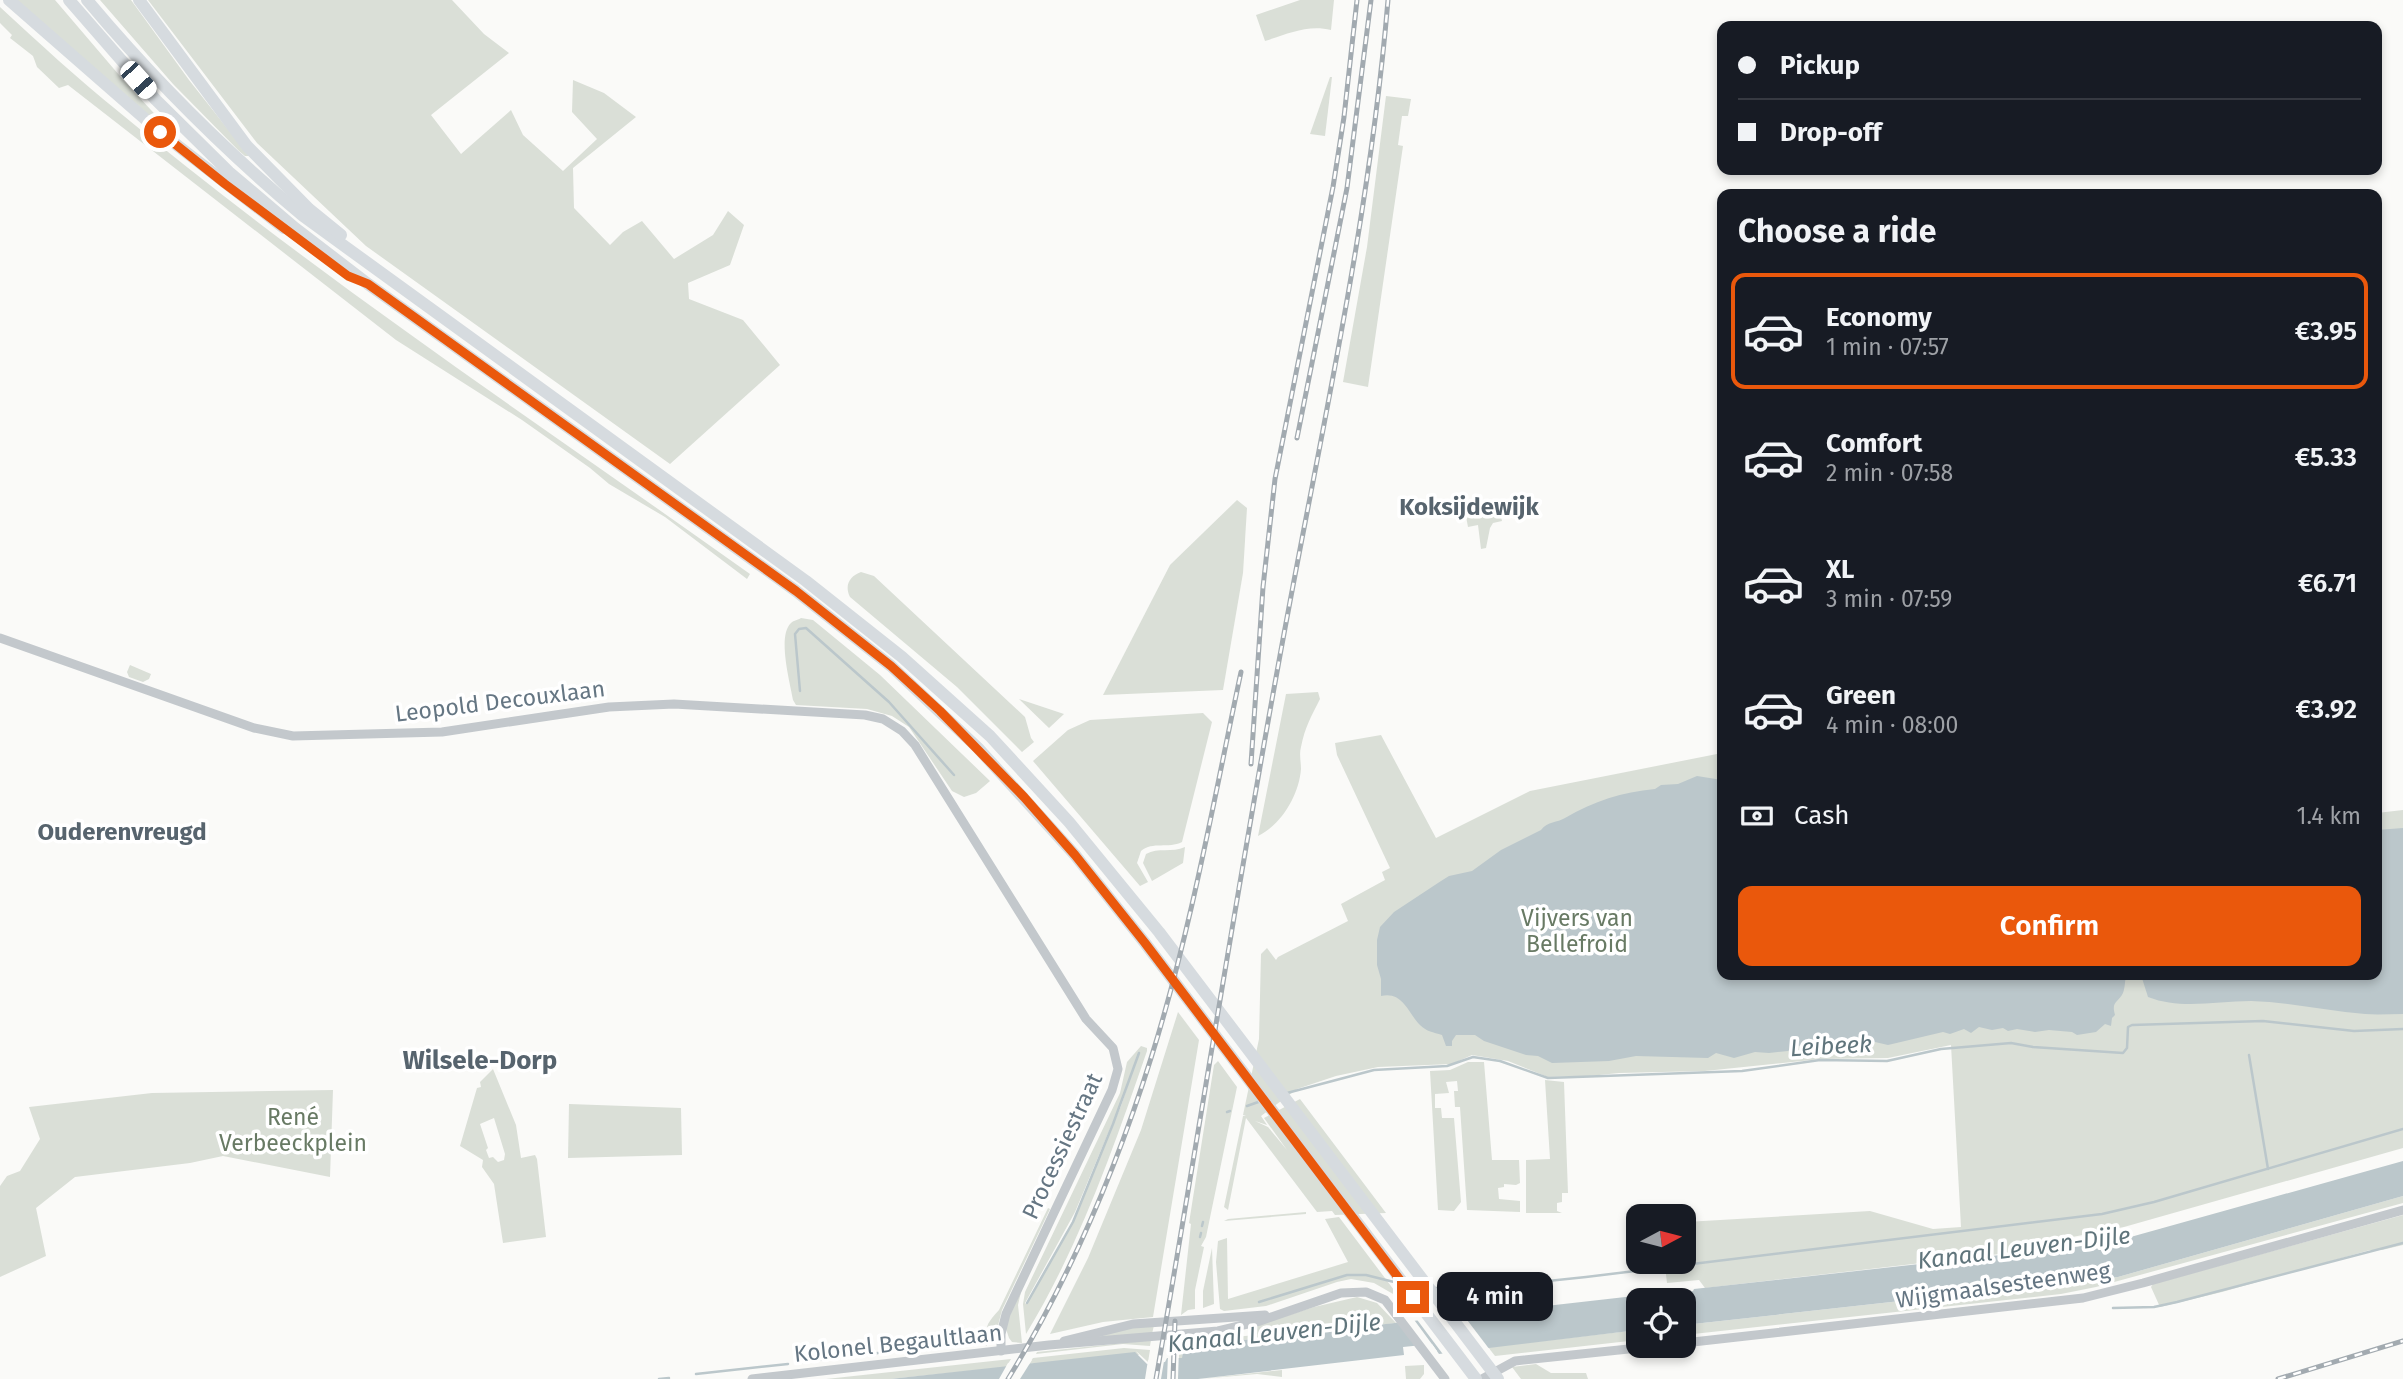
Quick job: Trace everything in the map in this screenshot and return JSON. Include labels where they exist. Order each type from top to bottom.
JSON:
[{"type":"highway","points":[[9,0],[160,132],[225,184],[348,276],[368,284]]},
{"type":"highway","points":[[69,0],[156,100],[229,172],[295,229],[796,591],[891,666],[978,748],[1067,845],[1145,943],[1476,1379]]},
{"type":"highway","points":[[88,0],[162,86],[235,159],[303,216],[806,581],[902,657],[990,736],[1069,822],[1152,923],[1498,1379]]},
{"type":"highway","points":[[139,0],[247,146],[309,209],[359,250],[366,264]]},
{"type":"street","name":"Leopold Decouxlaan","points":[[0,638],[254,728],[293,736],[442,732],[631,705],[711,705],[865,715],[883,719],[902,731],[915,745],[966,827]]},
{"type":"street","name":"Processiestraat","points":[[966,827],[1086,1018],[1113,1048],[1118,1063],[1112,1090],[1006,1314],[1001,1334],[1001,1351]]},
{"type":"street","name":"Wijgmaalsesteenweg","points":[[1696,1342],[2082,1298],[2403,1210]]},
{"type":"street","name":"Kolonel Begaultlaan","points":[[752,1379],[1049,1345],[1218,1331],[1260,1321],[1355,1290],[1385,1300],[1445,1379]]},
{"type":"street","name":"Kolonel Begaultlaan","points":[[1049,1345],[1133,1324],[1238,1318],[1283,1312]]},
{"type":"street","points":[[1482,1379],[1515,1361],[1626,1349]]},
{"type":"green space","points":[[16,0],[55,0],[177,138],[175,139]]},
{"type":"green space","points":[[100,0],[131,0],[249,156],[239,151],[173,84]]},
{"type":"green space","points":[[148,0],[452,0],[484,34],[509,53],[431,115],[461,154],[511,110],[523,135],[563,171],[597,139],[572,112],[573,80],[604,93],[636,117],[573,168],[574,208],[610,245],[623,232],[642,221],[674,259],[713,235],[728,211],[744,225],[730,265],[688,283],[689,299],[743,320],[780,365],[670,464],[366,246],[257,143]]},
{"type":"green space","points":[[1300,0],[1334,0],[1331,30],[1306,29],[1265,41],[1256,15]]},
{"type":"green space","points":[[0,7],[104,99],[272,233],[430,349],[750,574],[747,579],[665,517],[609,484],[522,420],[396,340],[68,85],[59,88],[37,67],[33,56],[10,38],[12,35],[0,23]]},
{"type":"green space","points":[[1330,77],[1325,136],[1310,134]]},
{"type":"green space","points":[[1386,96],[1411,99],[1408,116],[1402,116],[1398,145],[1403,146],[1368,387],[1343,382],[1367,247]]},
{"type":"green space","points":[[1237,500],[1247,508],[1243,573],[1223,690],[1103,695],[1170,565]]},
{"type":"green space","name":"Koksijdewijk","points":[[1488,503],[1499,508],[1502,521],[1493,523],[1486,548],[1481,549],[1478,525],[1468,527],[1465,511],[1471,510],[1471,506]]},
{"type":"green space","points":[[861,572],[874,576],[1025,717],[1034,742],[1022,752],[957,687],[850,597],[849,582]]},
{"type":"green space","points":[[801,618],[813,620],[880,675],[990,781],[976,793],[964,797],[952,791],[909,727],[892,716],[867,709],[796,705],[787,671],[785,638],[791,623]]},
{"type":"green space","points":[[130,665],[151,674],[149,679],[143,682],[129,677],[127,672]]},
{"type":"green space","points":[[1318,692],[1320,699],[1309,722],[1300,752],[1301,769],[1297,789],[1282,816],[1258,836],[1286,694]]},
{"type":"green space","points":[[1019,699],[1064,714],[1049,728]]},
{"type":"green space","points":[[1203,713],[1212,722],[1182,842],[1150,846],[1141,851],[1137,863],[1148,882],[1140,886],[1033,761],[1068,730],[1090,720]]},
{"type":"green space","name":"Vijvers van Bellefroid","points":[[1381,735],[1436,838],[1530,791],[1717,754],[1717,980],[2382,980],[2382,812],[2403,810],[2403,1148],[2124,1227],[2062,1239],[2061,1247],[1705,1288],[1699,1280],[1667,1283],[1666,1274],[1696,1274],[1696,1221],[1870,1211],[1933,1229],[1961,1227],[1951,1045],[1888,1058],[1821,1059],[1705,1071],[1548,1077],[1508,1061],[1472,1055],[1452,1064],[1378,1067],[1336,1076],[1297,1089],[1261,1116],[1267,1125],[1255,1121],[1268,1127],[1287,1150],[1264,1118],[1300,1099],[1386,1213],[1335,1215],[1332,1211],[1317,1212],[1246,1118],[1228,1210],[1224,1207],[1243,1116],[1246,1116],[1243,1115],[1259,1039],[1261,954],[1267,948],[1276,960],[1348,921],[1341,904],[1385,880],[1382,872],[1390,868],[1337,755],[1335,743]]},
{"type":"green space","points":[[1185,847],[1183,863],[1152,881],[1143,863],[1146,854]]},
{"type":"green space","points":[[1178,1012],[1199,1040],[1153,1317],[1103,1322],[1050,1334],[1088,1258],[1141,1130]]},
{"type":"green space","points":[[1141,1046],[1147,1048],[1122,1123],[1079,1232],[1026,1334],[1023,1304],[1025,1292],[1120,1093],[1127,1062]],"holes":[[[1139,1052],[1121,1106],[1076,1215],[1026,1304],[1075,1212]]]},
{"type":"green space","points":[[1218,1061],[1237,1087],[1206,1237],[1201,1246],[1204,1247],[1195,1290],[1195,1309],[1181,1315],[1189,1223],[1214,1065]]},
{"type":"green space","points":[[1468,1062],[1484,1062],[1492,1160],[1519,1160],[1520,1183],[1504,1184],[1504,1187],[1498,1188],[1499,1199],[1520,1201],[1520,1212],[1467,1210],[1460,1107],[1455,1107],[1454,1091],[1458,1091],[1457,1081],[1446,1082],[1449,1093],[1435,1094],[1435,1108],[1441,1108],[1442,1118],[1454,1118],[1461,1202],[1454,1211],[1438,1210],[1430,1071],[1450,1070]]},
{"type":"green space","points":[[493,1069],[516,1125],[521,1158],[535,1155],[537,1159],[546,1237],[503,1243],[494,1184],[482,1167],[483,1160],[460,1146],[477,1088],[481,1087],[480,1082]],"holes":[[[494,1118],[505,1154],[504,1160],[498,1162],[493,1157],[489,1158],[480,1124]]]},
{"type":"green space","points":[[1545,1080],[1564,1082],[1568,1193],[1562,1193],[1562,1202],[1557,1203],[1557,1211],[1562,1213],[1526,1213],[1526,1160],[1550,1159]]},
{"type":"green space","name":"René Verbeeckplein","points":[[333,1090],[330,1177],[223,1156],[190,1163],[75,1177],[36,1208],[46,1256],[0,1277],[0,1186],[7,1176],[20,1171],[40,1139],[29,1107],[152,1093]]},
{"type":"green space","points":[[569,1104],[681,1108],[682,1155],[568,1158]]},
{"type":"green space","points":[[2403,1196],[2403,1203],[2096,1287],[2061,1294],[1696,1334],[1696,1324],[2118,1277]]},
{"type":"green space","points":[[1048,1208],[1050,1209],[1002,1310],[995,1337],[986,1346],[987,1326],[999,1310]]},
{"type":"green space","points":[[1306,1214],[1224,1221],[1228,1219]]},
{"type":"green space","points":[[2403,1215],[2403,1245],[2370,1250],[2160,1307],[2151,1287],[2153,1284]]},
{"type":"green space","points":[[1339,1217],[1400,1298],[1374,1283],[1351,1279],[1266,1306],[1224,1311],[1220,1309],[1216,1262],[1218,1241],[1227,1238],[1228,1299],[1348,1262],[1325,1219]]},
{"type":"green space","points":[[1212,1248],[1214,1304],[1203,1308],[1203,1291]]},
{"type":"green space","points":[[1021,1292],[1018,1305],[1022,1343],[1012,1342],[1006,1329]]},
{"type":"green space","points":[[1357,1297],[1377,1303],[1396,1323],[1234,1341],[1235,1337],[1255,1335],[1254,1326]]},
{"type":"green space","points":[[1154,1325],[1152,1334],[1090,1338],[1126,1328]]},
{"type":"green space","points":[[1626,1331],[1626,1341],[1495,1356],[1488,1347]]},
{"type":"green space","points":[[1224,1333],[1224,1339],[1218,1348],[1183,1349],[1182,1358],[1179,1358],[1179,1342],[1220,1340],[1220,1334]]},
{"type":"green space","points":[[1151,1340],[1150,1346],[1123,1344],[1036,1354],[1037,1352]]},
{"type":"green space","points":[[1124,1348],[1150,1350],[1148,1362],[1136,1351],[1139,1355],[1029,1364],[1033,1358]]},
{"type":"green space","points":[[1011,1359],[1006,1367],[989,1369],[890,1379],[826,1379]]},
{"type":"green space","points":[[1536,1364],[1551,1373],[1586,1373],[1588,1379],[1521,1379],[1512,1367]]},
{"type":"green space","points":[[1424,1365],[1424,1374],[1420,1379],[1406,1379],[1405,1366]]},
{"type":"green space","points":[[1282,1370],[1282,1377],[1257,1374],[1200,1379]]},
{"type":"shaded area","points":[[1697,776],[1717,779],[1717,980],[2125,980],[2123,993],[2114,1005],[2115,1015],[2111,1026],[2105,1024],[2096,1032],[2077,1035],[2049,1030],[2008,1031],[2003,1028],[1992,1030],[1979,1027],[1971,1033],[1964,1029],[1950,1034],[1943,1032],[1888,1045],[1875,1042],[1853,1045],[1839,1042],[1814,1044],[1805,1048],[1797,1045],[1788,1051],[1755,1052],[1734,1058],[1716,1053],[1708,1058],[1636,1056],[1609,1061],[1552,1063],[1538,1056],[1526,1055],[1484,1041],[1475,1035],[1456,1035],[1452,1046],[1446,1046],[1442,1035],[1423,1027],[1400,1000],[1388,995],[1381,996],[1377,940],[1380,927],[1394,912],[1449,876],[1472,871],[1501,850],[1547,825],[1608,798],[1655,789],[1661,785],[1678,784]]},
{"type":"shaded area","points":[[2403,828],[2403,1014],[2365,1014],[2251,1001],[2186,1004],[2148,997],[2143,980],[2382,980],[2382,830]]},
{"type":"shaded area","points":[[2403,1161],[2403,1196],[2118,1277],[1696,1324],[1696,1289],[2091,1245],[2127,1238]]},
{"type":"shaded area","points":[[1626,1297],[1626,1331],[1439,1354],[1432,1344],[1403,1347],[1404,1355],[1198,1379],[890,1379],[1135,1352],[1147,1364],[1165,1362],[1167,1358],[1182,1358],[1183,1349],[1211,1346],[1224,1349],[1233,1345],[1234,1341]]},
{"type":"pier","points":[[1461,1312],[1490,1350],[1445,1357],[1415,1317]]},
{"type":"pier","points":[[1412,1317],[1437,1351],[1434,1353],[1430,1348],[1417,1349],[1402,1318]]},
{"type":"pier","points":[[1165,1355],[1161,1379],[1145,1379],[1148,1360],[1163,1359]]},
{"type":"pier","points":[[1168,1355],[1179,1355],[1178,1379],[1167,1379]]},
{"type":"pier","points":[[1032,1360],[1020,1379],[999,1379],[1008,1363]]},
{"type":"waterway","name":"Leibeek","points":[[800,691],[795,634],[799,629],[806,628],[889,702],[954,775]]},
{"type":"waterway","name":"Leibeek","points":[[1287,1093],[1374,1070],[1447,1066],[1473,1057],[1500,1061],[1548,1078],[1742,1071],[1820,1060],[1887,1061],[1941,1049],[2011,1043],[2123,1053],[2127,1048],[2128,1027],[2132,1025],[2263,1021],[2354,1031],[2403,1029]]},
{"type":"waterway","points":[[1027,1303],[1073,1222],[1139,1053]]},
{"type":"waterway","points":[[2249,1055],[2268,1169]]},
{"type":"waterway","name":"Leibeek","points":[[1247,1106],[1261,1101]]},
{"type":"waterway","name":"Kanaal Leuven-Dijle","points":[[1435,1288],[1470,1289],[1586,1277],[2102,1214],[2154,1202],[2403,1129]]},
{"type":"waterway","points":[[1202,1226],[1203,1222]]},
{"type":"waterway","points":[[1200,1237],[1201,1233]]},
{"type":"waterway","points":[[2113,1308],[2154,1307],[2177,1302],[2403,1243]]},
{"type":"waterway","points":[[1259,1302],[1347,1275],[1366,1275],[1398,1283]]},
{"type":"waterway","points":[[887,1352],[935,1346]]},
{"type":"waterway","points":[[801,1362],[878,1353]]},
{"type":"waterway","points":[[696,1374],[788,1364]]},
{"type":"waterway","points":[[659,1379],[669,1378]]},
{"type":"railway","points":[[1251,764],[1263,587],[1275,479],[1333,187],[1357,0]]},
{"type":"railway","points":[[1297,438],[1347,188],[1371,0]]},
{"type":"railway","points":[[1156,1379],[1261,760],[1355,254],[1388,0]]},
{"type":"railway","points":[[1008,1379],[1072,1262],[1123,1139],[1152,1055],[1179,960],[1241,672]]},
{"type":"railway","points":[[1173,1379],[1175,1321]]},
{"type":"railway","points":[[2278,1379],[2403,1341]]},
{"type":"district","name":"Koksijdewijk","points":[[1469,507]]},
{"type":"district","name":"Ouderenvreugd","points":[[122,832]]},
{"type":"district","name":"Wilsele-Dorp","points":[[480,1060]]},
{"type":"route","points":[[160,132],[348,276],[368,284],[796,591],[891,666],[924,696],[978,748],[1075,855],[1145,943],[1413,1297]]}]
